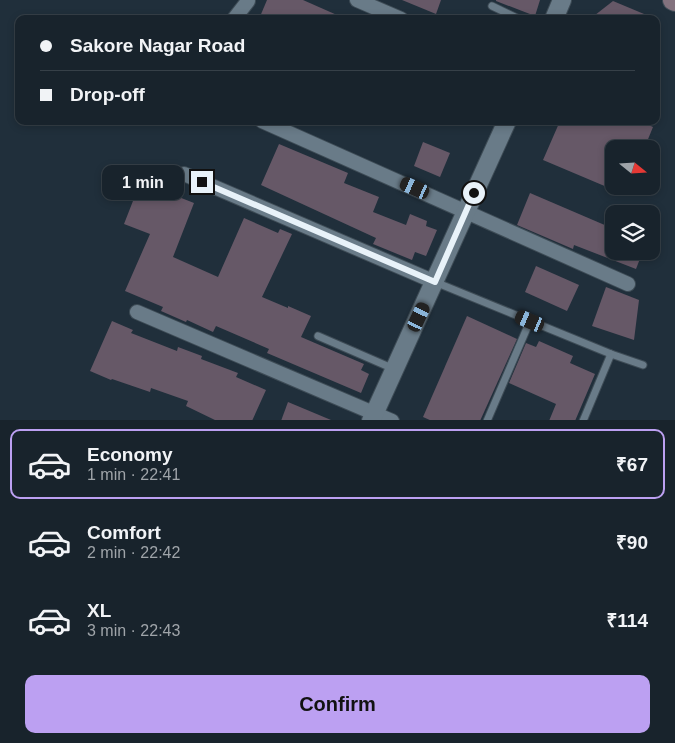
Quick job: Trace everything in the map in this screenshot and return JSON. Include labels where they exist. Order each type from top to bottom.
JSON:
[{"type":"street","points":[[357,0],[392,15]]},
{"type":"street","points":[[556,15],[562,0]]},
{"type":"street","points":[[237,15],[248,1]]},
{"type":"street","points":[[271,125],[628,284]]},
{"type":"street","points":[[373,417],[505,125]]},
{"type":"street","points":[[184,174],[435,282]]},
{"type":"street","points":[[138,312],[373,417],[392,420]]},
{"type":"lane","points":[[492,6],[511,15]]},
{"type":"lane","points":[[435,282],[611,354],[643,365]]},
{"type":"lane","points":[[487,420],[530,321]]},
{"type":"lane","points":[[318,336],[394,369]]},
{"type":"lane","points":[[583,420],[611,354]]},
{"type":"building","points":[[267,0],[303,0],[337,15],[261,15]]},
{"type":"building","points":[[402,0],[441,0],[436,14]]},
{"type":"building","points":[[496,0],[540,0],[535,15]]},
{"type":"building","points":[[613,1],[646,15],[595,15]]},
{"type":"building","points":[[558,125],[649,125],[653,127],[648,140],[605,140],[605,186],[543,160]]},
{"type":"building","points":[[423,142],[450,153],[440,177],[414,166]]},
{"type":"building","points":[[279,144],[348,173],[344,183],[379,197],[373,212],[406,225],[410,214],[427,221],[426,226],[437,230],[426,256],[415,252],[412,260],[373,244],[376,238],[261,185]]},
{"type":"building","points":[[147,165],[168,174],[161,190],[194,203],[173,257],[218,277],[244,218],[278,233],[280,229],[292,234],[262,297],[311,316],[301,337],[364,364],[361,370],[369,374],[361,393],[267,353],[269,349],[216,326],[213,332],[187,320],[186,322],[161,311],[163,307],[125,291],[150,234],[124,224]]},
{"type":"building","points":[[530,193],[605,225],[605,257],[574,245],[573,249],[517,225]]},
{"type":"building","points":[[613,260],[640,260],[636,269]]},
{"type":"building","points":[[536,266],[579,285],[567,311],[525,292]]},
{"type":"building","points":[[606,287],[639,300],[634,340],[592,326]]},
{"type":"building","points":[[467,316],[517,339],[480,420],[430,420],[423,417]]},
{"type":"building","points":[[112,321],[133,330],[131,333],[177,351],[178,347],[202,356],[201,359],[238,373],[236,377],[266,390],[252,420],[215,420],[186,406],[188,401],[151,388],[150,392],[111,380],[90,371]]},
{"type":"building","points":[[539,341],[573,356],[570,363],[595,374],[575,420],[549,420],[556,404],[509,383],[526,343],[536,347]]},
{"type":"building","points":[[288,402],[331,420],[281,420]]},
{"type":"route","points":[[202,182],[435,282],[474,193]]}]
